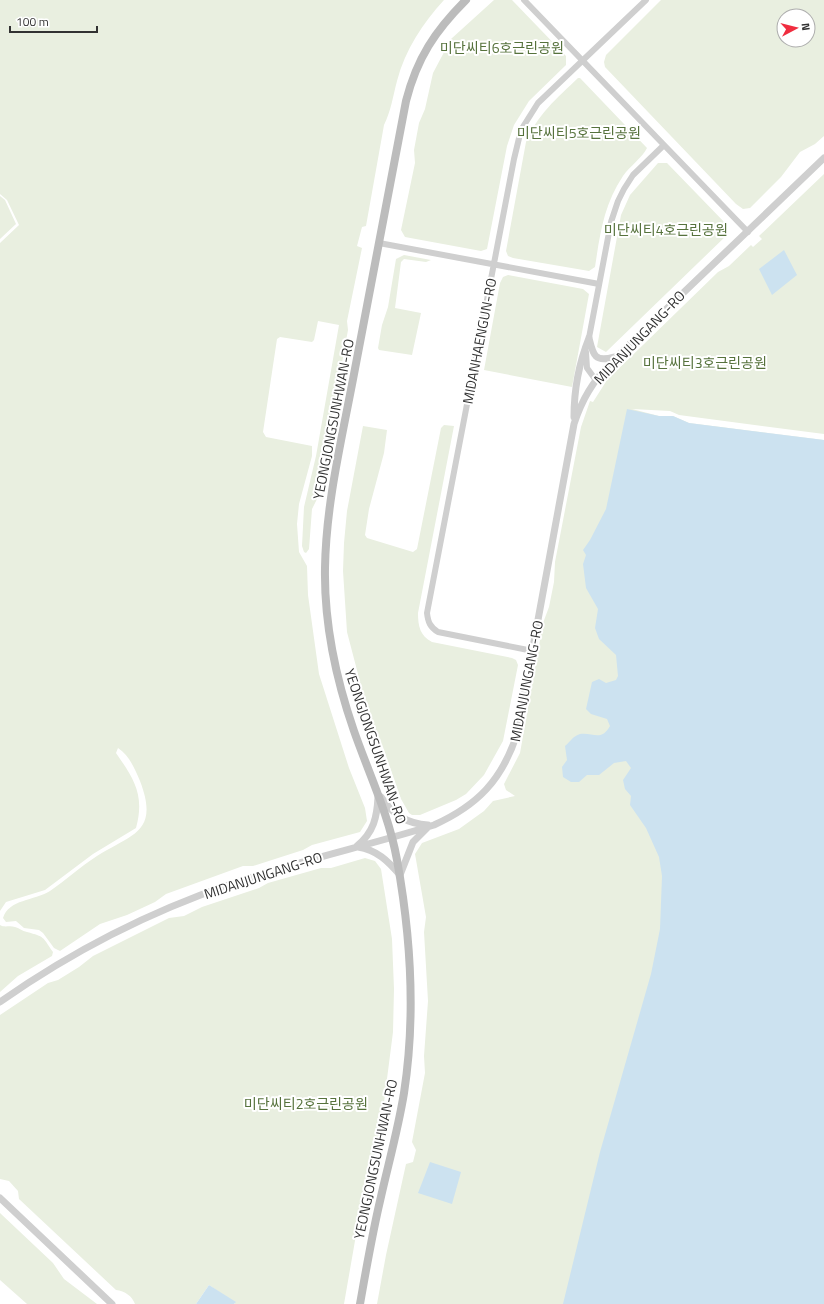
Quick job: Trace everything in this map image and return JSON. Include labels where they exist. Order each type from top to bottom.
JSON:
[{"type":"main road","name":"YEONGJONGSUNHWAN-RO","points":[[360,1304],[380,1199],[398,1128],[408,1061],[411,1012],[410,965],[400,875],[392,837],[378,793],[355,734],[335,667],[329,632],[325,570],[331,499],[406,101],[415,71],[427,47],[437,32],[466,0]]},
{"type":"street","points":[[524,0],[748,232]]},
{"type":"street","name":"MIDANHAENGUN-RO","points":[[533,651],[438,632],[432,628],[428,622],[427,613],[514,159],[521,130],[538,103],[646,0]]},
{"type":"street","points":[[595,378],[588,372],[586,363],[589,338],[611,222],[618,201],[633,175],[664,144]]},
{"type":"street","name":"MIDANJUNGANG-RO","points":[[0,1002],[61,962],[141,920],[231,884],[431,826],[452,816],[482,795],[503,767],[517,734],[574,424],[585,394],[595,378],[616,357],[709,266],[748,232],[824,158]]},
{"type":"street","points":[[379,243],[494,263],[599,284]]},
{"type":"street","points":[[589,338],[592,352],[597,357],[602,359],[616,357]]},
{"type":"street","points":[[574,424],[574,398],[582,354],[589,338]]},
{"type":"street","points":[[378,793],[386,804],[400,817],[409,822],[431,826]]},
{"type":"street","points":[[356,847],[367,837],[374,825],[378,793]]},
{"type":"street","points":[[356,847],[376,853],[389,862],[400,875],[413,842],[431,826]]},
{"type":"street","points":[[0,1198],[112,1304]]},
{"type":"green space","points":[[0,0],[444,0],[422,28],[405,58],[384,125],[366,226],[362,227],[357,246],[362,248],[347,321],[348,330],[317,499],[312,509],[309,549],[306,553],[304,552],[302,546],[304,507],[316,456],[339,325],[318,321],[314,340],[312,342],[280,337],[277,339],[263,432],[266,437],[312,446],[312,456],[299,504],[297,524],[299,552],[307,566],[308,595],[319,674],[349,768],[365,808],[367,821],[360,832],[312,845],[303,850],[253,866],[243,866],[166,894],[155,902],[127,915],[100,924],[60,951],[54,948],[39,930],[24,928],[16,921],[6,922],[3,918],[6,912],[16,904],[50,891],[91,860],[131,836],[139,830],[144,822],[146,812],[145,798],[140,781],[128,758],[118,748],[116,753],[133,779],[136,788],[139,806],[136,828],[93,854],[45,890],[6,902],[0,911],[0,243],[19,225],[7,200],[0,194]]},
{"type":"green space","name":"미단씨티6호근린공원","points":[[494,0],[512,0],[566,56],[566,65],[529,101],[514,125],[507,146],[487,249],[481,251],[405,237],[401,230],[415,163],[414,150],[419,123],[425,109],[433,73],[451,39]]},
{"type":"green space","points":[[661,0],[824,0],[824,136],[815,144],[800,152],[781,177],[750,208],[743,209],[736,204],[605,67],[604,62],[606,55]]},
{"type":"green space","name":"미단씨티5호근린공원","points":[[578,78],[580,78],[647,148],[623,176],[611,197],[601,231],[595,267],[589,271],[513,258],[508,256],[506,251],[526,142],[542,115]]},
{"type":"green space","name":"미단씨티4호근린공원","points":[[658,163],[667,163],[728,226],[728,234],[606,352],[597,347],[621,215],[630,195]]},
{"type":"green space","name":"미단씨티3호근린공원","points":[[824,174],[824,434],[679,415],[670,411],[632,409],[659,416],[673,416],[689,423],[824,440],[824,1304],[377,1304],[406,1164],[413,1162],[416,1150],[412,1142],[425,1073],[424,1056],[428,1001],[424,932],[426,917],[415,854],[422,843],[459,829],[484,811],[493,801],[515,796],[506,790],[504,784],[520,753],[543,623],[549,607],[554,582],[555,562],[581,427],[590,401],[593,402],[607,380],[718,272],[729,266],[751,245],[753,247],[762,239],[759,236]]},
{"type":"green space","points":[[0,196],[5,200],[16,224],[0,239]]},
{"type":"green space","points":[[404,255],[431,260],[426,262],[404,259],[401,262],[395,308],[421,313],[412,355],[379,350],[378,348],[382,325],[388,307],[396,259]]},
{"type":"green space","points":[[508,275],[583,289],[589,294],[572,387],[484,370],[500,283],[503,277]]},
{"type":"green space","points":[[444,425],[454,426],[418,613],[420,630],[428,640],[432,642],[512,658],[516,660],[518,665],[503,741],[484,775],[466,794],[456,800],[420,815],[412,815],[409,813],[401,799],[383,747],[371,726],[358,688],[358,674],[347,632],[343,571],[344,543],[347,511],[363,426],[387,430],[384,453],[369,509],[365,535],[367,538],[413,552],[417,549],[441,428]]},
{"type":"green space","name":"미단씨티2호근린공원","points":[[365,858],[375,861],[381,869],[392,939],[394,989],[393,1032],[382,1129],[356,1220],[356,1235],[344,1304],[234,1304],[235,1303],[209,1285],[196,1304],[135,1304],[128,1294],[116,1290],[19,1199],[18,1191],[9,1181],[0,1179],[0,1015],[48,983],[58,980],[79,967],[93,956],[169,918],[184,916],[202,907],[259,888],[268,883],[321,868],[331,868]]},
{"type":"green space","points":[[0,925],[15,927],[40,936],[45,940],[53,952],[52,956],[18,976],[0,992]]},
{"type":"green space","points":[[0,1213],[53,1263],[64,1279],[97,1304],[27,1304],[0,1280]]},
{"type":"water","points":[[784,250],[797,275],[772,295],[759,269]]},
{"type":"water","points":[[627,409],[659,416],[673,416],[689,423],[824,440],[824,1304],[563,1304],[600,1152],[651,974],[660,929],[662,876],[659,857],[646,828],[630,805],[631,796],[625,789],[623,780],[631,768],[626,761],[614,763],[599,775],[587,775],[579,782],[571,782],[563,777],[562,767],[567,760],[565,746],[573,738],[580,734],[600,735],[607,731],[610,726],[607,719],[591,714],[586,709],[592,682],[599,679],[606,683],[616,680],[618,676],[616,655],[599,639],[595,628],[598,609],[586,588],[583,564],[586,555],[583,550],[590,540],[606,509]]},
{"type":"water","points":[[430,1162],[461,1172],[452,1204],[418,1193]]},
{"type":"water","points":[[209,1285],[236,1302],[234,1304],[196,1304]]}]
